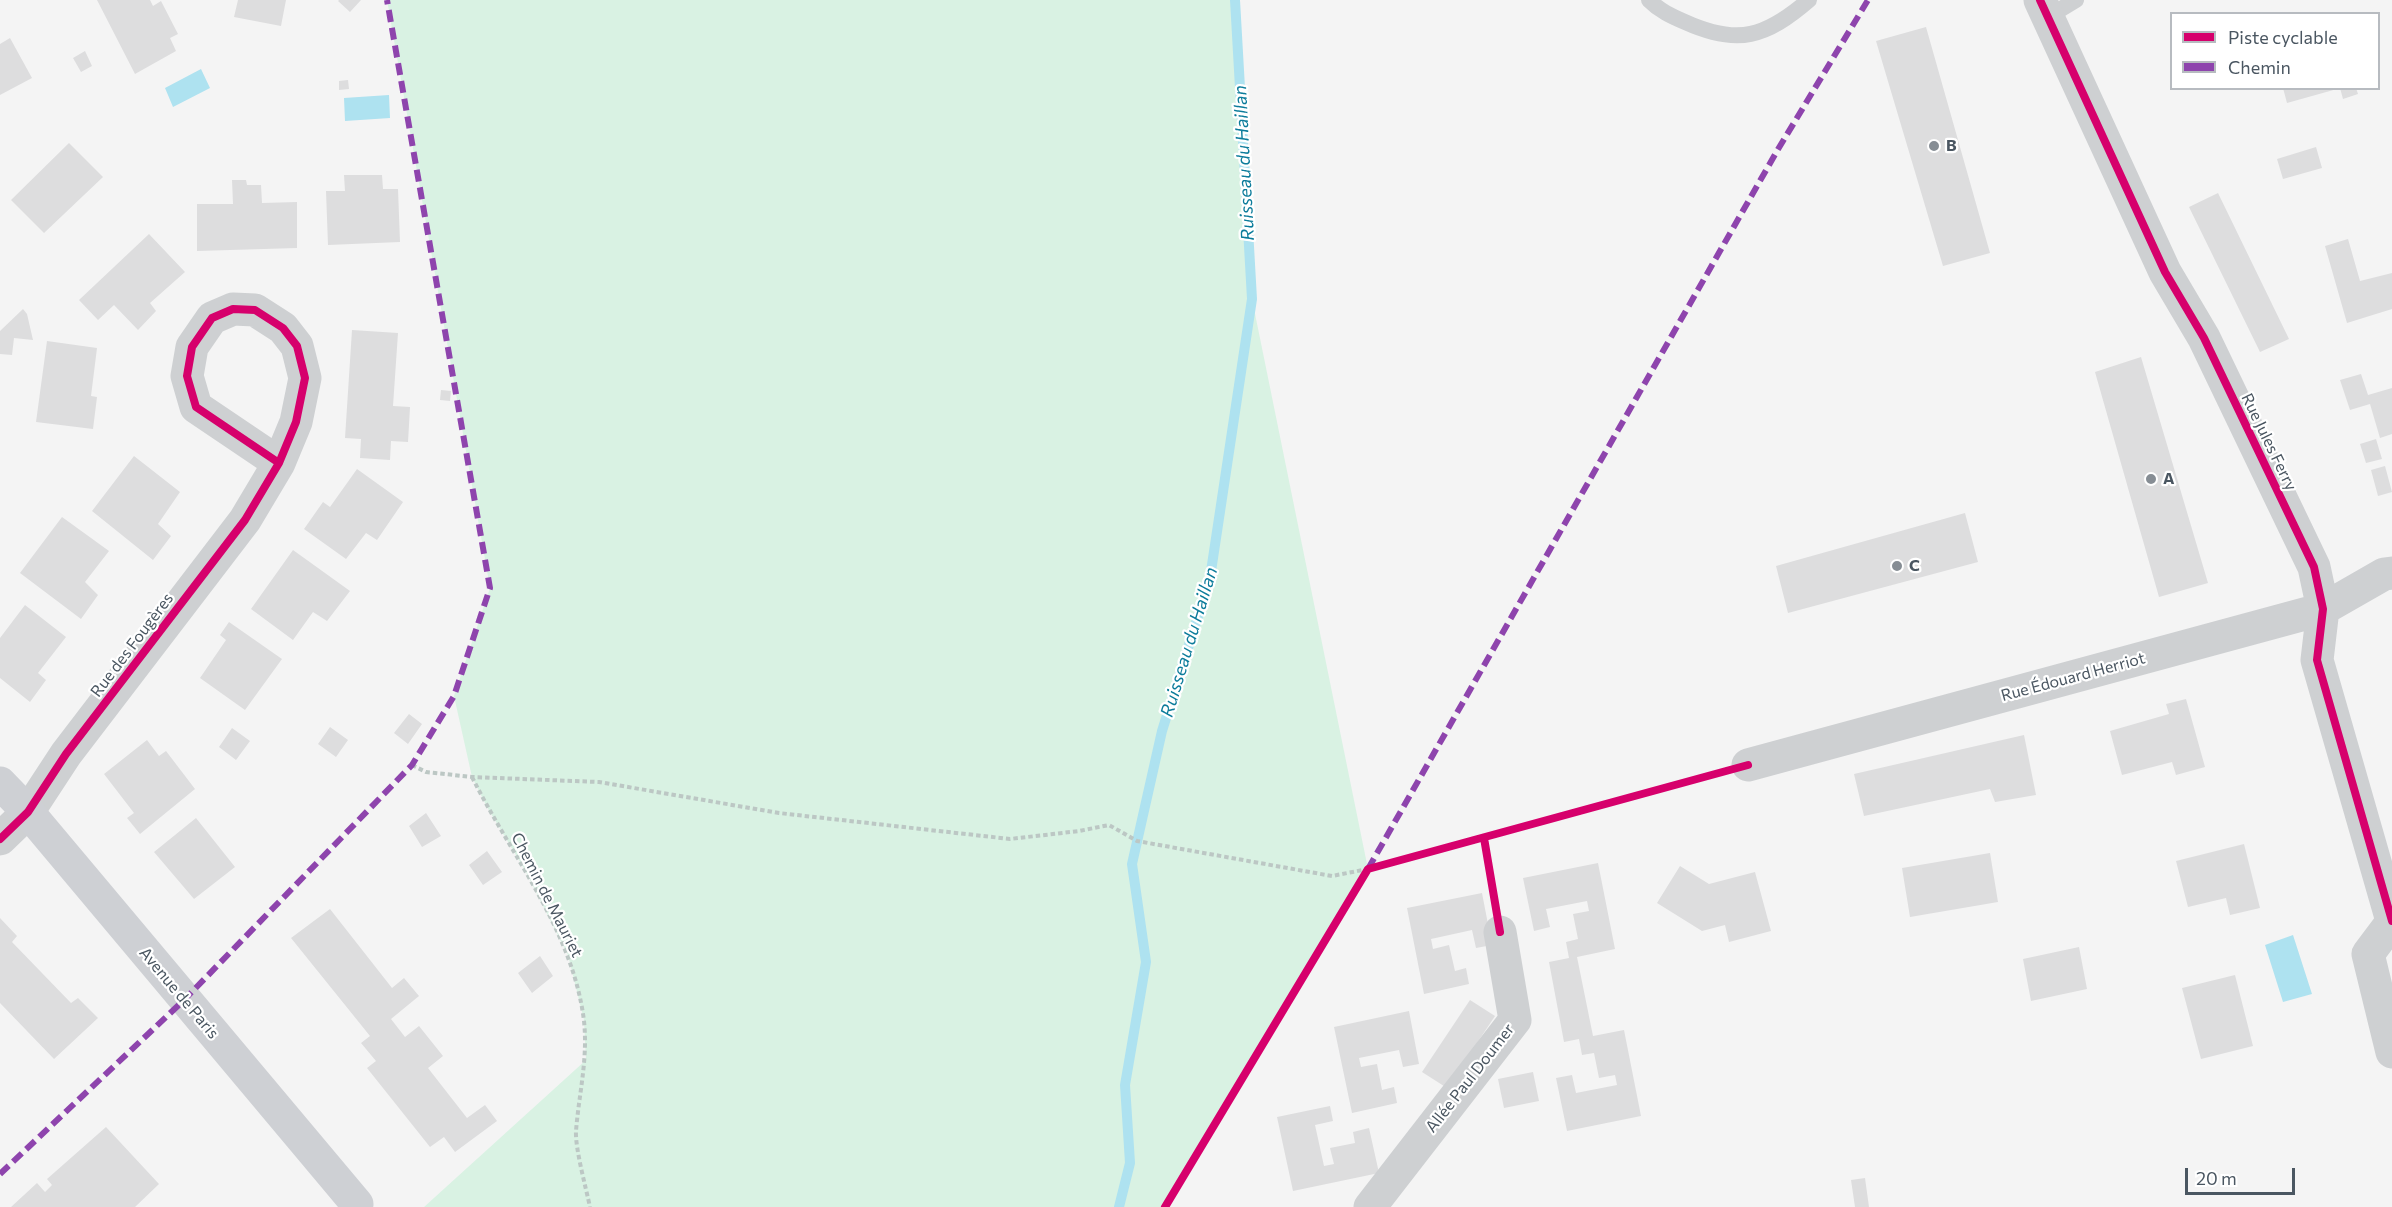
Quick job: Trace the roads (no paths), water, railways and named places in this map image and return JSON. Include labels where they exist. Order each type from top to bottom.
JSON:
[{"type":"street","name":"Rue Jules Ferry","points":[[2044,9],[2165,272],[2204,338],[2314,567],[2323,609],[2318,660],[2392,922],[2368,954],[2392,1052]]},
{"type":"street","name":"Rue des Fougères","points":[[0,839],[28,812],[66,754],[245,520],[279,463],[296,422],[305,378],[297,346],[283,328],[255,310],[233,309],[212,318],[192,347],[187,376],[196,407],[279,463]]},
{"type":"street","name":"Rue Édouard Herriot","points":[[1748,765],[2323,609],[2384,574],[2392,573]]},
{"type":"street","name":"Avenue de Paris","points":[[0,783],[28,812],[357,1204]]},
{"type":"street","name":"Allée Paul Doumer","points":[[1370,1207],[1515,1020],[1500,932]]},
{"type":"lane","points":[[1649,0],[1659,10],[1687,23],[1705,31],[1731,37],[1761,32],[1809,0]]},
{"type":"lane","points":[[2044,9],[2076,0]]},
{"type":"water","points":[[201,69],[210,88],[173,107],[165,88]]},
{"type":"water","points":[[389,95],[390,118],[345,121],[344,98]]},
{"type":"water","points":[[2293,935],[2312,994],[2283,1002],[2265,945]]},
{"type":"waterway","name":"Ruisseau du Haillan","points":[[1119,1207],[1130,1163],[1125,1085],[1146,962],[1132,864],[1162,731],[1210,578],[1252,299],[1235,0]]},
{"type":"place","name":"B","points":[[1934,146]]},
{"type":"place","name":"A","points":[[2151,479]]},
{"type":"place","name":"C","points":[[1897,566]]}]
